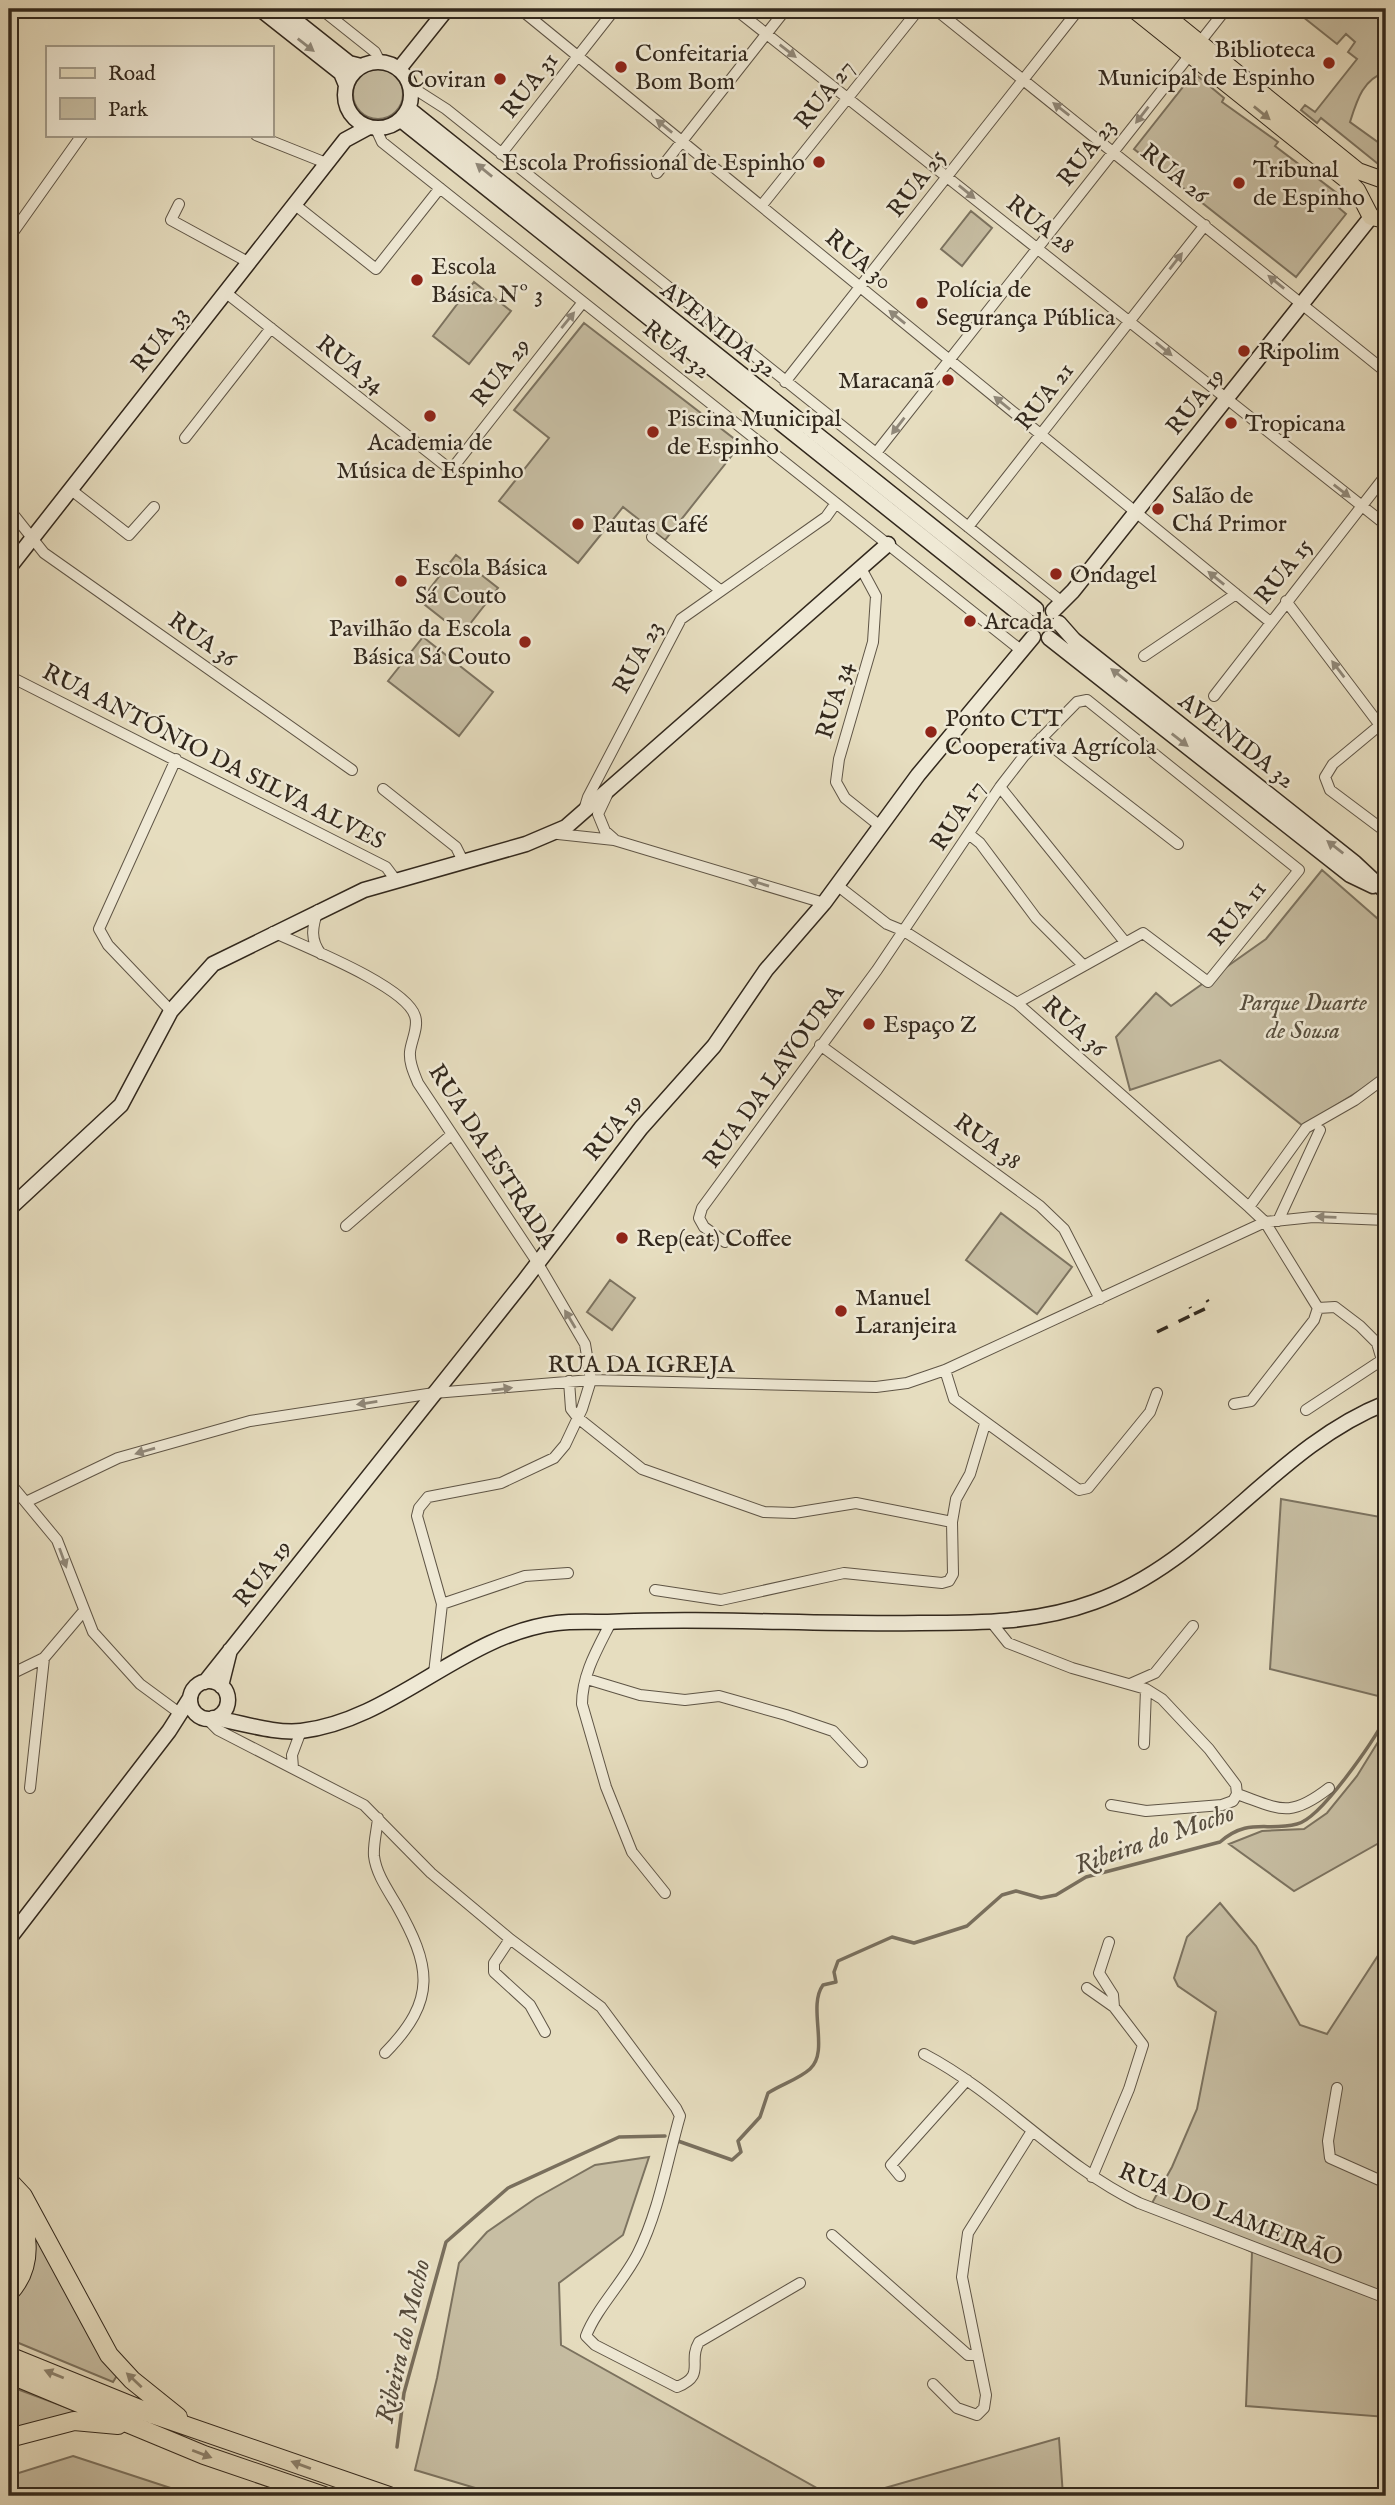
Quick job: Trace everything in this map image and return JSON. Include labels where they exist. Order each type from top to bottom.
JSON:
[{"type":"highway","points":[[9,2180],[23,2196],[109,2355],[132,2380],[186,2424]]},
{"type":"highway","points":[[9,2198],[21,2214],[27,2238],[24,2266],[9,2293]]},
{"type":"highway","points":[[9,2356],[152,2414],[389,2496]]},
{"type":"highway","points":[[9,2374],[204,2455],[324,2496]]},
{"type":"highway","points":[[9,2438],[74,2421],[139,2428]]},
{"type":"main road","points":[[260,9],[341,73],[346,85],[348,110],[345,140]]},
{"type":"main road","points":[[281,9],[349,63],[361,66],[380,62],[400,69],[410,86],[405,115],[373,128],[360,124],[348,110]]},
{"type":"main road","points":[[400,69],[447,9]]},
{"type":"main road","points":[[1133,9],[1194,48],[1358,171],[1382,181]]},
{"type":"main road","points":[[1158,9],[1194,48],[1349,183],[1378,218]]},
{"type":"main road","points":[[346,85],[361,66]]},
{"type":"main road","name":"AVENIDA 32","points":[[405,115],[1031,614]]},
{"type":"main road","name":"RUA 33","points":[[9,568],[345,140],[373,128]]},
{"type":"main road","points":[[1362,199],[1367,187],[1382,181]]},
{"type":"main road","name":"RUA 19","points":[[1058,612],[1301,303],[1378,218]]},
{"type":"main road","points":[[9,1209],[121,1104],[171,1011],[184,993],[213,964],[318,910],[395,879],[554,834],[583,814],[862,570],[888,544]]},
{"type":"main road","points":[[1044,607],[1058,612],[1056,632],[1049,638],[1033,636],[1027,627],[1031,614],[1044,607]]},
{"type":"main road","name":"AVENIDA 32","points":[[1058,612],[1085,648],[1355,863],[1386,893]]},
{"type":"main road","name":"RUA 19","points":[[205,1682],[435,1393],[640,1128],[714,1046],[766,970],[838,886],[880,826],[1033,636]]},
{"type":"main road","name":"AVENIDA 32","points":[[1049,638],[1350,875],[1386,893]]},
{"type":"main road","points":[[190,1698],[193,1710],[207,1718],[300,1731],[356,1716],[508,1635],[556,1623],[639,1619],[873,1624],[1036,1620],[1097,1602],[1164,1567],[1284,1464],[1354,1415],[1386,1403]]},
{"type":"main road","name":"RUA 19","points":[[221,1686],[231,1649]]},
{"type":"main road","points":[[9,1938],[169,1731],[178,1712],[195,1688],[205,1682],[221,1686],[242,1722]]},
{"type":"main road","points":[[169,1731],[223,1712],[228,1702]]},
{"type":"street","points":[[321,9],[374,52],[380,62]]},
{"type":"street","name":"RUA 30","points":[[520,9],[1269,621]]},
{"type":"street","name":"RUA 31","points":[[500,154],[615,9]]},
{"type":"street","name":"RUA 28","points":[[735,9],[1386,525]]},
{"type":"street","points":[[657,173],[786,9]]},
{"type":"street","name":"RUA 27","points":[[762,205],[919,9]]},
{"type":"street","name":"RUA 26","points":[[935,9],[1114,150],[1386,372]]},
{"type":"street","name":"RUA 25","points":[[785,382],[1079,9]]},
{"type":"street","name":"RUA 23","points":[[876,453],[1226,9]]},
{"type":"street","name":"RUA 32","points":[[410,86],[423,92],[968,527],[1058,612]]},
{"type":"street","name":"RUA 32","points":[[373,128],[382,142],[1022,650]]},
{"type":"street","points":[[9,238],[81,136]]},
{"type":"street","points":[[258,136],[326,163]]},
{"type":"street","points":[[294,204],[376,269],[440,188]]},
{"type":"street","points":[[179,204],[171,220],[248,262]]},
{"type":"street","name":"RUA 21","points":[[968,527],[1205,225]]},
{"type":"street","name":"RUA 34","points":[[225,292],[451,470]]},
{"type":"street","name":"RUA 29","points":[[451,470],[583,302]]},
{"type":"street","points":[[185,438],[271,328]]},
{"type":"street","name":"RUA 15","points":[[1214,695],[1269,621],[1386,475]]},
{"type":"street","points":[[70,489],[129,535],[154,507]]},
{"type":"street","name":"RUA 23","points":[[583,814],[588,797],[678,623],[720,590],[826,517],[836,503]]},
{"type":"street","name":"RUA 36","points":[[9,509],[44,552],[352,770]]},
{"type":"street","points":[[653,537],[720,590]]},
{"type":"street","name":"RUA 34","points":[[862,570],[873,585],[876,608],[873,642],[835,776],[837,788],[845,798],[880,826]]},
{"type":"street","points":[[1144,656],[1236,594]]},
{"type":"street","points":[[1286,601],[1383,722],[1333,764],[1325,777],[1330,790],[1386,832]]},
{"type":"street","name":"RUA ANTÓNIO DA SILVA ALVES","points":[[9,676],[386,867],[395,879]]},
{"type":"street","name":"RUA 17","points":[[904,931],[1000,787],[1041,738],[1083,699],[1299,870]]},
{"type":"street","points":[[1041,738],[1178,844]]},
{"type":"street","points":[[171,1011],[108,945],[99,929],[176,759]]},
{"type":"street","points":[[1000,787],[1125,942],[1017,1003]]},
{"type":"street","points":[[383,789],[456,846],[463,861]]},
{"type":"street","points":[[610,790],[598,814],[605,831],[614,840]]},
{"type":"street","points":[[554,834],[575,833],[614,840],[824,903]]},
{"type":"street","points":[[970,835],[980,843],[1036,918],[1083,965]]},
{"type":"street","name":"RUA 11","points":[[1125,942],[1143,933],[1208,982],[1299,870]]},
{"type":"street","name":"RUA 36","points":[[838,886],[887,924],[904,931],[1017,1003],[1265,1222],[1318,1308]]},
{"type":"street","points":[[318,910],[312,934],[314,946],[321,955]]},
{"type":"street","points":[[298,920],[312,934]]},
{"type":"street","name":"RUA DA LAVOURA","points":[[725,1242],[704,1227],[699,1218],[702,1208],[904,931]]},
{"type":"street","name":"RUA DA ESTRADA","points":[[273,932],[365,974],[411,1007],[416,1017],[410,1056],[412,1070],[451,1135],[537,1262],[584,1344],[591,1380]]},
{"type":"street","name":"RUA 38","points":[[820,1045],[1040,1206],[1064,1229],[1100,1299]]},
{"type":"street","points":[[1249,1207],[1307,1128],[1355,1100],[1386,1077]]},
{"type":"street","points":[[1279,1221],[1320,1130]]},
{"type":"street","points":[[346,1226],[451,1135]]},
{"type":"street","points":[[1265,1222],[1313,1217],[1386,1220]]},
{"type":"street","name":"RUA DA IGREJA","points":[[26,1502],[118,1458],[250,1421],[435,1393],[591,1380],[845,1388],[907,1383],[945,1370],[1265,1222]]},
{"type":"street","points":[[1234,1404],[1251,1401],[1314,1320],[1318,1308],[1335,1307],[1377,1343],[1382,1360],[1306,1410]]},
{"type":"street","points":[[945,1370],[954,1399],[1079,1490],[1088,1488],[1150,1412],[1157,1394]]},
{"type":"street","points":[[433,1674],[442,1604],[416,1516],[419,1508],[428,1497],[501,1483],[543,1465],[565,1445],[591,1380]]},
{"type":"street","points":[[569,1381],[571,1409],[578,1418],[642,1469],[764,1512],[794,1513],[856,1503],[952,1522]]},
{"type":"street","points":[[655,1590],[721,1600],[844,1573],[942,1583],[953,1574],[952,1522],[956,1499],[970,1474],[985,1424]]},
{"type":"street","points":[[9,1482],[57,1540],[93,1632],[124,1668],[178,1712]]},
{"type":"street","points":[[442,1604],[525,1576],[568,1573]]},
{"type":"street","points":[[9,1675],[44,1658],[83,1612]]},
{"type":"street","points":[[611,1622],[590,1663],[582,1690],[582,1704],[606,1787],[632,1852],[665,1894]]},
{"type":"street","points":[[992,1623],[1008,1643],[1072,1668],[1146,1689],[1162,1699],[1191,1727],[1236,1785],[1237,1794],[1233,1801],[1222,1805],[1146,1811],[1111,1805]]},
{"type":"street","points":[[1130,1684],[1155,1673],[1192,1626]]},
{"type":"street","points":[[30,1788],[44,1658]]},
{"type":"street","points":[[587,1679],[640,1695],[685,1700],[719,1696],[786,1715],[833,1731],[862,1762]]},
{"type":"street","points":[[1144,1744],[1146,1689]]},
{"type":"street","points":[[207,1718],[218,1730],[364,1805],[431,1873],[510,1939],[601,2007],[676,2108],[680,2116],[639,2250],[586,2336],[595,2345],[677,2387],[689,2382],[695,2374],[695,2349],[699,2342],[800,2284]]},
{"type":"street","points":[[293,1768],[292,1755],[300,1731]]},
{"type":"street","points":[[1237,1794],[1287,1811],[1312,1802],[1329,1788]]},
{"type":"street","points":[[378,1818],[374,1855],[379,1875],[407,1927],[423,1964],[426,1979],[410,2024],[385,2053]]},
{"type":"street","points":[[510,1939],[494,1963],[494,1972],[530,2005],[545,2032]]},
{"type":"street","points":[[1109,1942],[1099,1973],[1112,1995],[1114,2007]]},
{"type":"street","points":[[1087,1988],[1114,2007],[1143,2045],[1129,2089],[1093,2177]]},
{"type":"street","name":"RUA DO LAMEIRÃO","points":[[924,2054],[967,2080],[1093,2177],[1139,2203],[1386,2298]]},
{"type":"street","points":[[900,2176],[891,2165],[967,2080]]},
{"type":"street","points":[[1337,2088],[1328,2141],[1330,2158],[1386,2183]]},
{"type":"street","points":[[933,2384],[957,2408],[977,2415],[984,2408],[986,2395],[962,2277],[968,2234],[1032,2131]]},
{"type":"street","points":[[832,2235],[968,2355],[978,2355]]},
{"type":"green space","points":[[1293,9],[1386,9],[1386,72],[1366,85],[1358,98],[1350,122],[1386,148],[1383,168],[1321,118],[1317,123],[1301,110],[1305,105],[1315,112],[1357,59],[1348,52],[1355,42],[1346,34],[1337,44]]},
{"type":"green space","points":[[378,69],[396,76],[403,94],[396,112],[378,119],[360,112],[353,94],[360,76]]},
{"type":"green space","points":[[1194,73],[1224,98],[1222,102],[1278,142],[1275,146],[1346,200],[1339,208],[1346,214],[1296,277],[1134,149]]},
{"type":"green space","points":[[971,211],[992,228],[962,266],[941,249]]},
{"type":"green space","points":[[474,282],[511,311],[469,364],[433,336]]},
{"type":"green space","points":[[584,323],[741,444],[665,540],[623,507],[578,563],[499,501],[549,438],[514,410]]},
{"type":"green space","points":[[456,555],[498,588],[462,634],[420,601]]},
{"type":"green space","points":[[423,637],[493,692],[459,736],[388,681]]},
{"type":"green space","name":"Parque Duarte de Sousa","points":[[1322,870],[1386,926],[1386,1074],[1303,1126],[1220,1060],[1130,1090],[1116,1037],[1156,993],[1171,1006],[1266,939]]},
{"type":"green space","points":[[1001,1213],[1072,1267],[1037,1314],[966,1260]]},
{"type":"green space","points":[[610,1280],[635,1298],[612,1330],[587,1312]]},
{"type":"green space","points":[[1281,1499],[1386,1518],[1386,1698],[1270,1669]]},
{"type":"green space","points":[[1386,1729],[1386,1839],[1294,1891],[1229,1844],[1262,1831],[1304,1829],[1327,1813],[1357,1776]]},
{"type":"green space","points":[[1220,1903],[1256,1946],[1300,2025],[1327,2034],[1379,1954],[1386,1957],[1386,2417],[1246,2406],[1252,2252],[1152,2203],[1172,2167],[1197,2109],[1216,2012],[1178,1986],[1174,1978],[1187,1937]]},
{"type":"green space","points":[[649,2157],[623,2235],[559,2283],[561,2345],[831,2496],[502,2496],[415,2470],[437,2378],[459,2263],[487,2232],[536,2198],[595,2165]]},
{"type":"green space","points":[[23,2208],[118,2374],[113,2382],[9,2339],[9,2299],[16,2292]]},
{"type":"green space","points":[[9,2386],[87,2415],[9,2431]]},
{"type":"green space","points":[[1059,2438],[1063,2496],[857,2496]]},
{"type":"green space","points":[[73,2456],[195,2496],[9,2496],[9,2476]]},
{"type":"waterway","name":"Ribeira do Mocho","points":[[678,2141],[732,2160],[741,2152],[738,2141],[760,2117],[768,2093],[806,2073],[816,2061],[819,1994],[823,1985],[836,1982],[834,1972],[838,1961],[892,1937],[914,1943],[967,1926],[1002,1895],[1016,1891],[1041,1898],[1056,1895],[1086,1877],[1220,1842],[1230,1834],[1249,1827],[1297,1824],[1307,1819],[1333,1794],[1359,1760],[1386,1717]]},
{"type":"waterway","name":"Ribeira do Mocho","points":[[397,2447],[404,2393],[446,2242],[508,2188],[619,2137],[665,2136]]},
{"type":"railway","points":[[1194,1314],[1211,1306],[1207,1300]]},
{"type":"railway","points":[[1157,1332],[1194,1314],[1190,1307]]},
{"type":"place","name":"Biblioteca Municipal de Espinho","points":[[1329,63]]},
{"type":"place","name":"Confeitaria Bom Bom","points":[[621,67]]},
{"type":"place","name":"Coviran","points":[[500,79]]},
{"type":"place","name":"Escola Profissional de Espinho","points":[[819,162]]},
{"type":"place","name":"Tribunal de Espinho","points":[[1239,183]]},
{"type":"place","name":"Escola Básica Nº 3","points":[[417,280]]},
{"type":"place","name":"Polícia de Segurança Pública","points":[[922,303]]},
{"type":"place","name":"Ripolim","points":[[1244,351]]},
{"type":"place","name":"Maracanã","points":[[948,380]]},
{"type":"place","name":"Academia de Música de Espinho","points":[[430,416]]},
{"type":"place","name":"Tropicana","points":[[1231,423]]},
{"type":"place","name":"Piscina Municipal de Espinho","points":[[653,432]]},
{"type":"place","name":"Salão de Chá Primor","points":[[1158,509]]},
{"type":"place","name":"Pautas Café","points":[[578,524]]},
{"type":"place","name":"Ondagel","points":[[1056,574]]},
{"type":"place","name":"Escola Básica Sá Couto","points":[[401,581]]},
{"type":"place","name":"Arcada","points":[[970,621]]},
{"type":"place","name":"Pavilhão da Escola Básica Sá Couto","points":[[525,642]]},
{"type":"place","name":"Ponto CTT Cooperativa Agrícola","points":[[931,732]]},
{"type":"place","name":"Espaço Z","points":[[869,1024]]},
{"type":"place","name":"Rep(eat) Coffee","points":[[622,1238]]},
{"type":"place","name":"Manuel Laranjeira","points":[[841,1311]]}]
